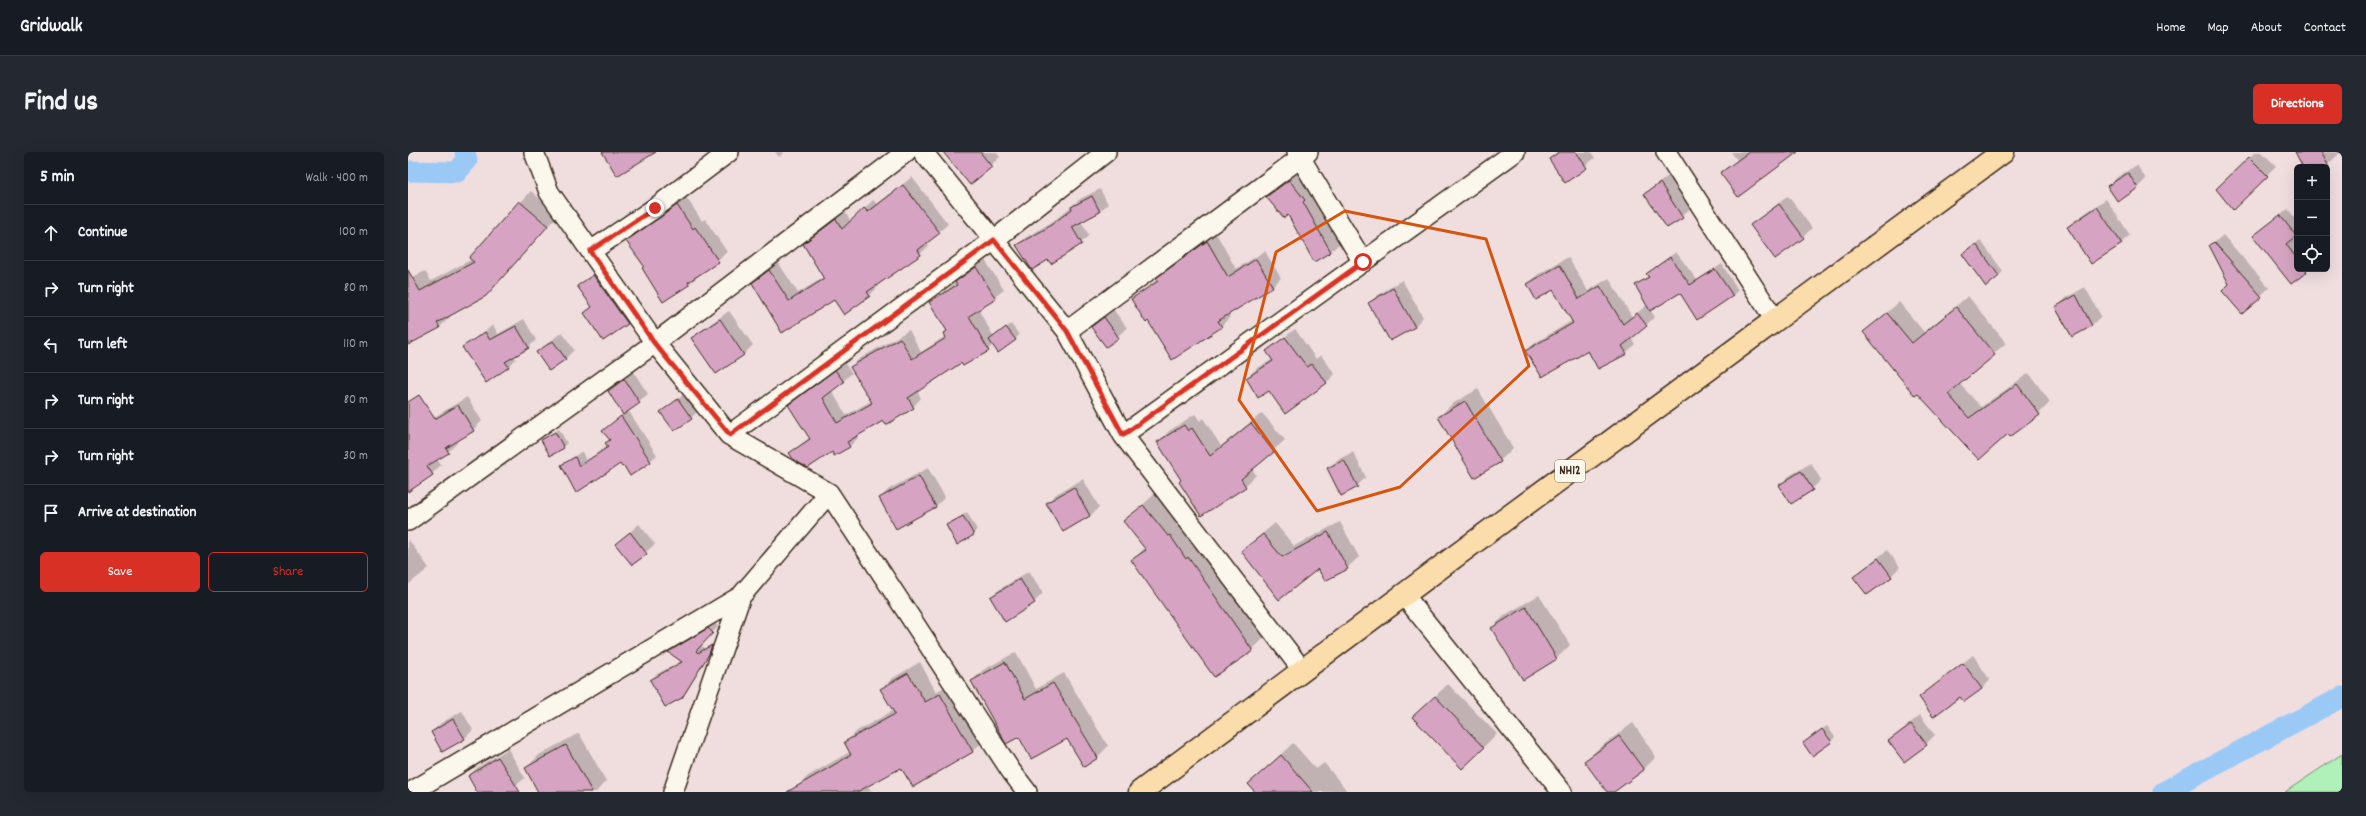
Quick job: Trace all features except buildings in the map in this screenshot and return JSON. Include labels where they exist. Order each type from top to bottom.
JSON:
[{"type":"highway","name":"NH12","points":[[1140,792],[2003,152]]},
{"type":"street","points":[[534,152],[549,192],[655,344],[730,435],[829,493],[1011,772],[1028,792]]},
{"type":"street","points":[[590,251],[655,208],[729,152]]},
{"type":"street","points":[[408,520],[655,344],[906,152]]},
{"type":"street","points":[[923,152],[1067,331],[1123,435],[1303,671]]},
{"type":"street","points":[[730,435],[994,240],[1106,152]]},
{"type":"street","points":[[1123,435],[1515,152]]},
{"type":"street","points":[[1666,152],[1775,320]]},
{"type":"street","points":[[1067,331],[1302,154],[1363,262]]},
{"type":"street","points":[[411,792],[741,596],[829,493]]},
{"type":"street","points":[[1404,595],[1562,792]]},
{"type":"street","points":[[673,792],[741,596]]},
{"type":"highlighted area","points":[[1345,211],[1486,239],[1529,366],[1400,487],[1317,511],[1239,400],[1276,252]]},
{"type":"green space","points":[[2342,754],[2342,792],[2285,792]]},
{"type":"waterway","points":[[408,171],[457,172],[467,160],[465,152]]},
{"type":"waterway","points":[[2163,792],[2342,697]]},
{"type":"route","points":[[655,208],[590,251],[655,344],[730,435],[994,240],[1067,331],[1123,435],[1363,262]]}]
